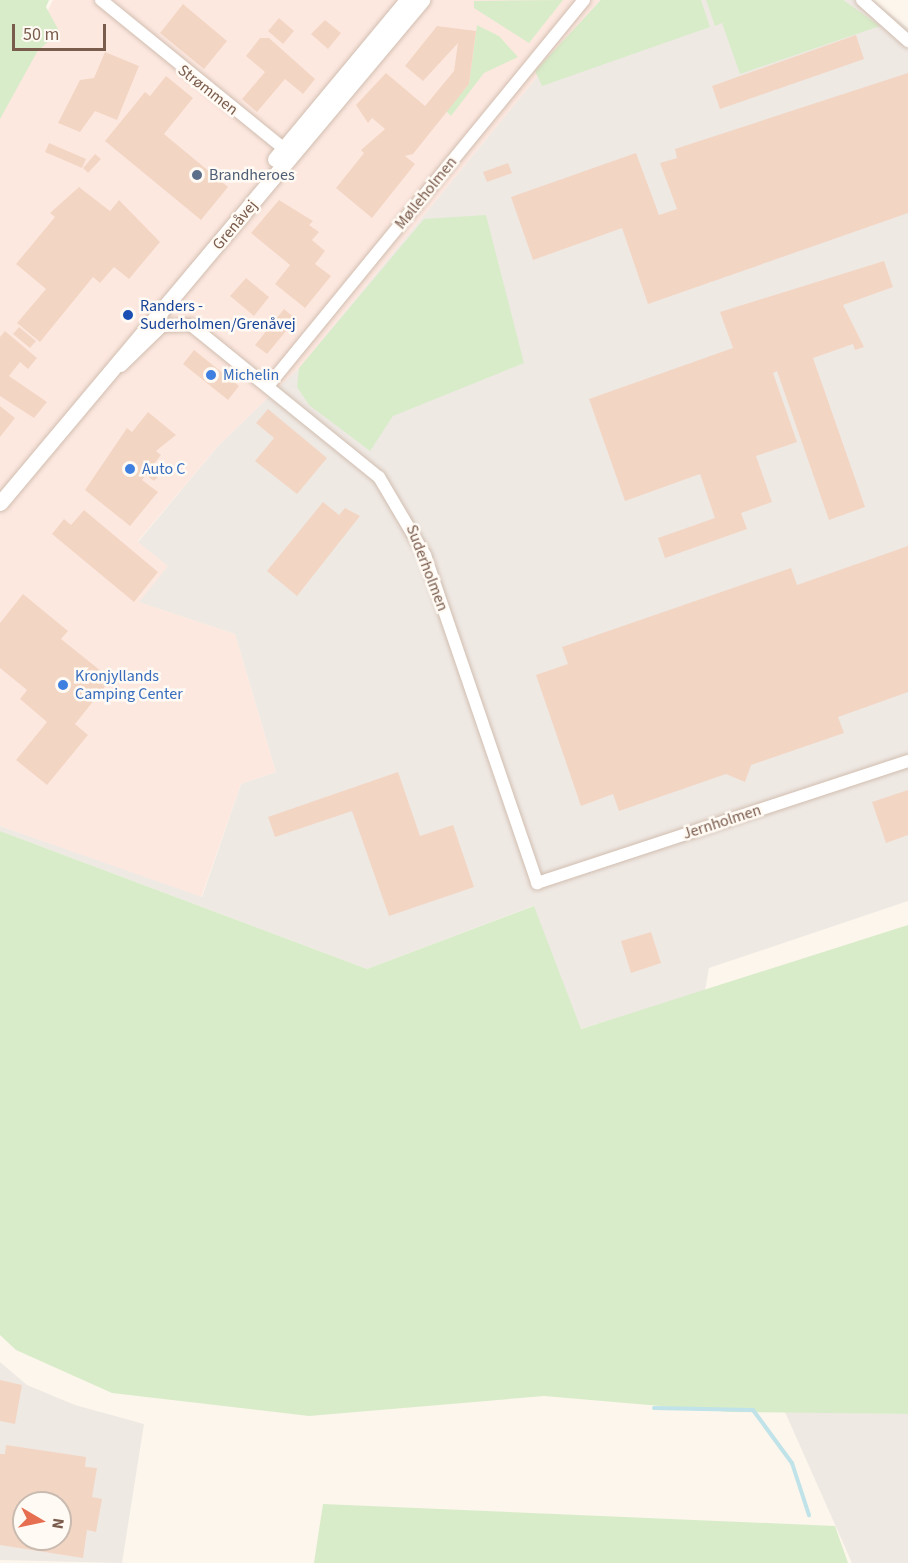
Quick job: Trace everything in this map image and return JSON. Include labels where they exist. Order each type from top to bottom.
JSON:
[{"type":"street","name":"Strømmen","points":[[100,0],[288,152]]},
{"type":"street","name":"Grenåvej","points":[[2,496],[68,419],[114,371],[407,0]]},
{"type":"street","name":"Grenåvej","points":[[68,419],[75,403],[288,152],[423,0]]},
{"type":"street","name":"Mølleholmen","points":[[268,386],[584,0]]},
{"type":"street","points":[[862,0],[908,40]]},
{"type":"street","name":"Suderholmen","points":[[114,371],[162,326],[191,325],[379,477],[406,514],[425,555],[537,882]]},
{"type":"street","name":"Jernholmen","points":[[537,882],[908,761]]},
{"type":"shaded area","points":[[53,0],[600,0],[299,368],[218,446],[138,541],[169,565],[140,602],[235,634],[276,772],[241,784],[201,898],[0,826],[0,106]]},
{"type":"shaded area","points":[[600,0],[873,0],[908,28],[908,901],[709,968],[705,991],[580,1029],[533,906],[367,969],[0,831],[0,826],[202,897],[241,784],[276,772],[235,634],[139,602],[168,566],[138,542],[218,446],[299,368]]},
{"type":"shaded area","points":[[0,1362],[27,1385],[75,1405],[144,1424],[122,1563],[0,1560]]},
{"type":"shaded area","points":[[785,1412],[908,1414],[908,1563],[852,1563]]},
{"type":"green space","points":[[0,0],[49,0],[46,7],[59,31],[37,52],[0,119]]},
{"type":"green space","points":[[563,0],[529,43],[474,8],[474,1]]},
{"type":"green space","points":[[601,0],[701,0],[710,27],[542,86],[535,71]]},
{"type":"green space","points":[[706,0],[843,0],[880,26],[740,74],[722,23],[715,26]]},
{"type":"green space","points":[[477,25],[499,36],[518,57],[484,73],[451,116],[446,111],[469,84]]},
{"type":"green space","points":[[486,215],[524,363],[393,416],[370,451],[309,405],[297,387],[299,368],[424,219]]},
{"type":"green space","points":[[0,831],[367,969],[534,906],[581,1029],[908,925],[908,1414],[731,1412],[544,1396],[309,1416],[112,1393],[16,1350],[0,1335]]},
{"type":"green space","points":[[323,1504],[835,1526],[848,1563],[314,1563]]},
{"type":"building","points":[[183,4],[227,41],[204,69],[160,33]]},
{"type":"building","points":[[279,18],[294,31],[283,44],[268,31]]},
{"type":"building","points":[[325,20],[341,33],[328,49],[311,34]]},
{"type":"building","points":[[437,26],[476,31],[469,84],[413,154],[405,156],[415,164],[372,218],[336,188],[364,153],[361,150],[385,129],[372,118],[368,123],[356,105],[386,73],[425,106],[454,71],[458,43],[423,81],[405,66]]},
{"type":"building","points":[[856,35],[864,59],[720,109],[712,86]]},
{"type":"building","points":[[260,38],[269,38],[315,79],[303,94],[285,79],[257,112],[242,99],[265,72],[246,56]]},
{"type":"building","points":[[105,52],[139,66],[117,120],[95,111],[80,132],[58,123],[80,80],[94,78]]},
{"type":"building","points":[[908,73],[908,213],[648,304],[622,228],[533,260],[511,197],[636,153],[659,215],[677,209],[660,163],[677,158],[675,149]]},
{"type":"building","points":[[166,76],[193,98],[164,134],[228,187],[201,220],[105,141],[145,92],[150,96]]},
{"type":"building","points":[[49,143],[86,159],[82,168],[45,152]]},
{"type":"building","points":[[95,154],[101,159],[88,173],[83,168]]},
{"type":"building","points":[[508,163],[512,173],[487,182],[483,172]]},
{"type":"building","points":[[79,187],[110,211],[119,200],[160,242],[129,279],[114,267],[100,283],[93,277],[40,342],[17,323],[46,289],[16,264],[55,217],[50,213]]},
{"type":"building","points":[[279,200],[313,221],[309,225],[319,232],[312,240],[325,251],[315,264],[331,276],[305,308],[275,284],[290,265],[251,233]]},
{"type":"building","points":[[884,261],[893,287],[843,305],[864,347],[855,350],[853,344],[813,358],[865,507],[829,520],[777,371],[773,373],[797,442],[756,456],[772,502],[741,513],[747,529],[665,558],[658,538],[715,518],[700,474],[625,501],[589,399],[733,348],[720,312]]},
{"type":"building","points":[[246,278],[269,297],[254,316],[230,296]]},
{"type":"building","points":[[284,309],[296,319],[267,354],[255,345]]},
{"type":"building","points":[[19,327],[36,341],[30,348],[13,334]]},
{"type":"building","points":[[5,331],[37,358],[28,369],[20,362],[9,376],[47,402],[34,418],[0,396],[0,337]]},
{"type":"building","name":"Michelin","points":[[194,350],[239,386],[228,400],[183,364]]},
{"type":"building","points":[[0,406],[15,418],[0,437]]},
{"type":"building","points":[[268,409],[327,458],[297,494],[255,461],[274,438],[256,423]]},
{"type":"building","name":"Auto C","points":[[148,412],[176,435],[156,451],[161,455],[153,465],[162,472],[154,481],[146,475],[142,480],[158,492],[130,526],[85,490],[127,428],[132,432]]},
{"type":"building","points":[[323,502],[339,515],[345,508],[360,516],[297,596],[267,571]]},
{"type":"building","points":[[84,510],[158,572],[134,602],[52,534],[64,519],[71,525]]},
{"type":"building","points":[[908,546],[908,692],[838,717],[844,733],[751,765],[745,782],[726,774],[619,811],[613,794],[581,806],[536,675],[568,664],[562,647],[791,568],[797,585]]},
{"type":"building","name":"Kronjyllands Camping Center","points":[[23,594],[68,631],[61,639],[111,679],[75,724],[88,735],[47,785],[16,760],[47,722],[20,699],[27,690],[0,668],[0,623]]},
{"type":"building","points":[[398,772],[420,836],[453,825],[474,887],[389,916],[352,811],[275,837],[268,817]]},
{"type":"building","points":[[908,790],[908,835],[886,843],[872,802]]},
{"type":"building","points":[[651,932],[661,963],[631,973],[621,941]]},
{"type":"building","points":[[0,1380],[22,1385],[15,1424],[0,1421]]},
{"type":"building","points":[[6,1445],[86,1457],[85,1467],[97,1468],[92,1497],[102,1499],[96,1532],[87,1530],[83,1558],[38,1551],[72,1551],[72,1491],[12,1491],[12,1547],[0,1545],[0,1454],[5,1454]]},
{"type":"waterway","points":[[654,1408],[753,1410],[792,1463],[809,1515]]},
{"type":"place","name":"Brandheroes","points":[[197,175]]},
{"type":"place","name":"Randers - Suderholmen/Grenåvej","points":[[128,315]]},
{"type":"place","name":"Michelin","points":[[211,375]]},
{"type":"place","name":"Auto C","points":[[130,469]]},
{"type":"place","name":"Kronjyllands Camping Center","points":[[63,685]]}]
